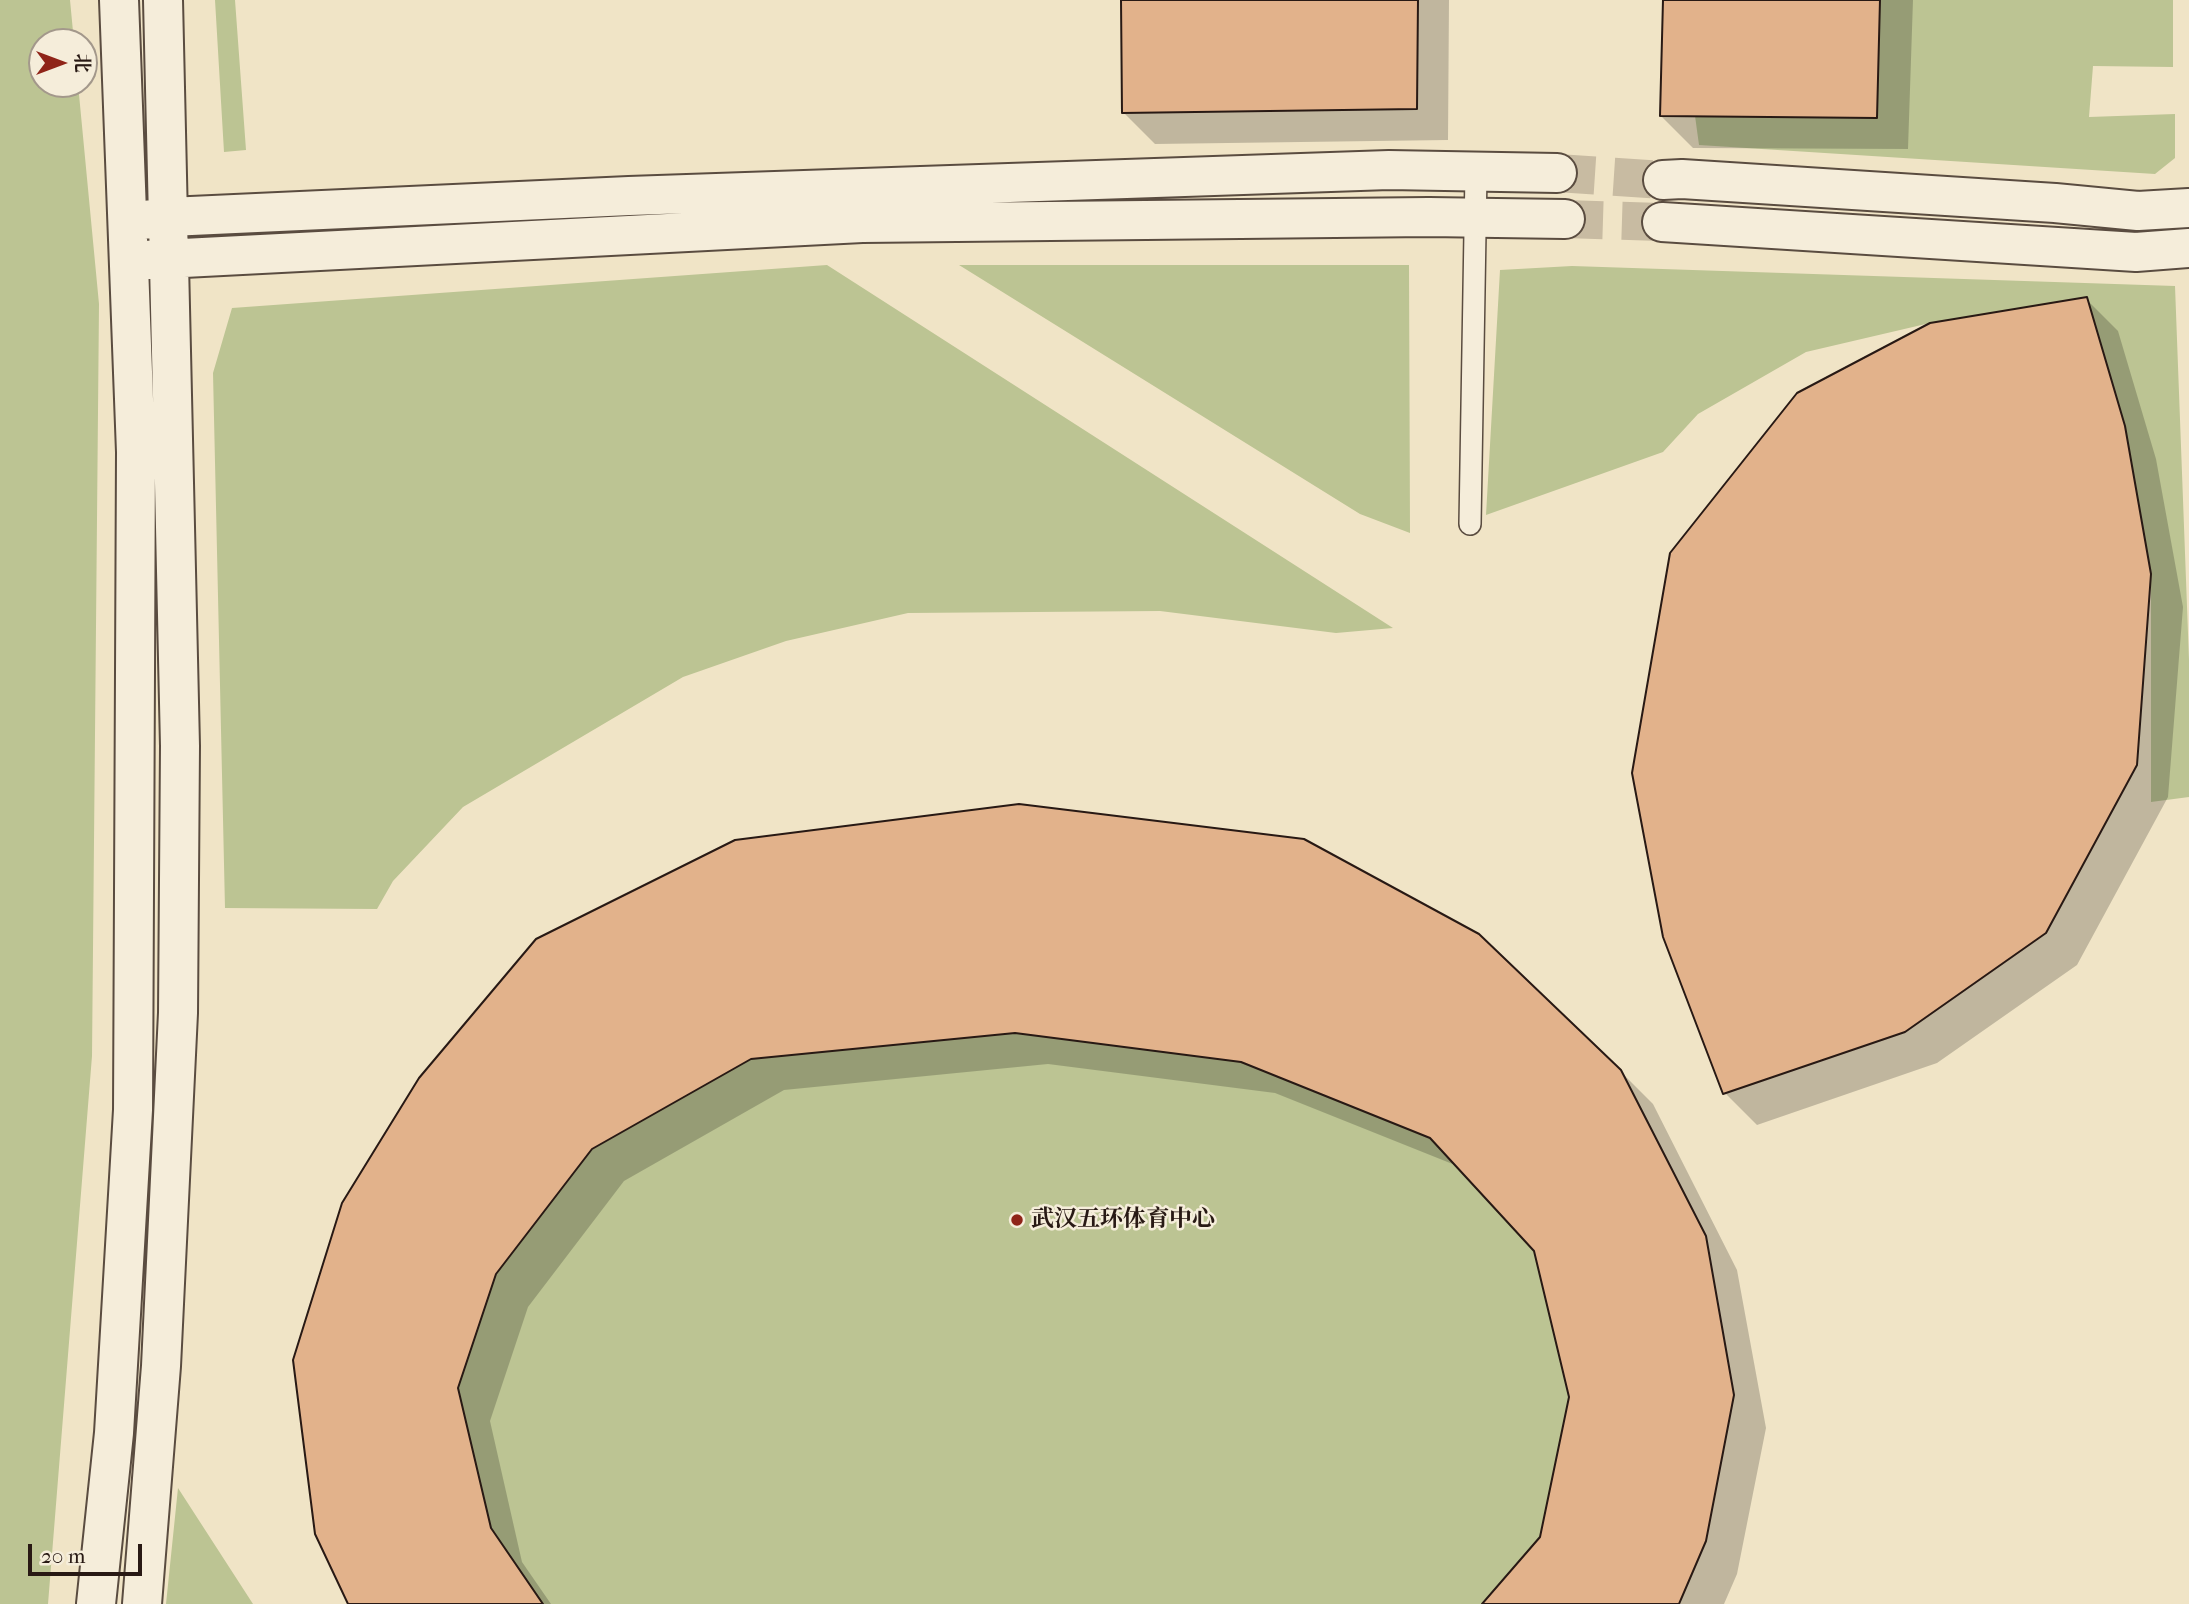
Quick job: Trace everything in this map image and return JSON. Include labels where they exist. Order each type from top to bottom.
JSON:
[{"type":"street","points":[[96,1604],[114,1433],[133,1110],[136,452],[119,0]]},
{"type":"street","points":[[142,1604],[161,1366],[178,1013],[180,746],[163,0]]},
{"type":"street","points":[[128,222],[169,217],[615,197],[1375,170],[1557,173]]},
{"type":"street","points":[[1663,180],[2055,203],[2138,211],[2189,208]]},
{"type":"street","points":[[129,261],[862,223],[1415,217],[1566,219]]},
{"type":"street","points":[[1662,222],[2136,251],[2189,248]]},
{"type":"lane","points":[[1470,524],[1476,173]]},
{"type":"green space","points":[[0,0],[70,0],[73,28],[28,28],[28,98],[79,98],[99,304],[92,1056],[48,1604],[0,1604]]},
{"type":"green space","points":[[215,0],[235,0],[246,150],[224,152]]},
{"type":"green space","points":[[1880,0],[2173,0],[2173,67],[2093,66],[2089,117],[2175,114],[2175,158],[2155,174],[1699,145],[1695,116],[1877,118]]},
{"type":"green space","points":[[827,265],[1393,628],[1336,633],[1160,611],[908,613],[786,641],[683,677],[463,807],[393,881],[377,909],[225,908],[213,373],[232,308]]},
{"type":"green space","points":[[959,265],[1409,265],[1410,533],[1360,514]]},
{"type":"green space","points":[[1572,266],[2175,286],[2189,660],[2189,797],[2151,802],[2151,574],[2125,426],[2086,297],[1930,323],[1806,352],[1698,414],[1663,452],[1486,515],[1500,270]]},
{"type":"green space","name":"武汉五环体育中心","points":[[1019,804],[1304,839],[1479,934],[1621,1070],[1706,1236],[1734,1395],[1706,1541],[1679,1604],[348,1604],[536,939],[735,840]]},
{"type":"green space","points":[[178,1488],[253,1604],[166,1604]]},
{"type":"building","points":[[1121,0],[1418,0],[1417,109],[1122,113]]},
{"type":"building","points":[[1663,0],[1880,0],[1877,118],[1660,116]]},
{"type":"building","points":[[2087,297],[2125,426],[2151,574],[2137,765],[2046,933],[1905,1032],[1723,1094],[1663,937],[1632,773],[1670,553],[1797,393],[1930,323]]},
{"type":"building","points":[[1019,804],[1304,839],[1479,934],[1621,1070],[1706,1236],[1734,1395],[1706,1541],[1679,1604],[1482,1604],[1540,1537],[1569,1397],[1534,1251],[1430,1138],[1241,1062],[1015,1033],[751,1059],[592,1149],[496,1274],[458,1388],[491,1528],[543,1604],[348,1604],[315,1534],[293,1360],[342,1203],[419,1078],[536,939],[735,840]]},
{"type":"tunnel","points":[[1557,173],[1663,180]]},
{"type":"tunnel","points":[[1565,219],[1662,222]]},
{"type":"place","name":"武汉五环体育中心","points":[[1017,1220]]}]
